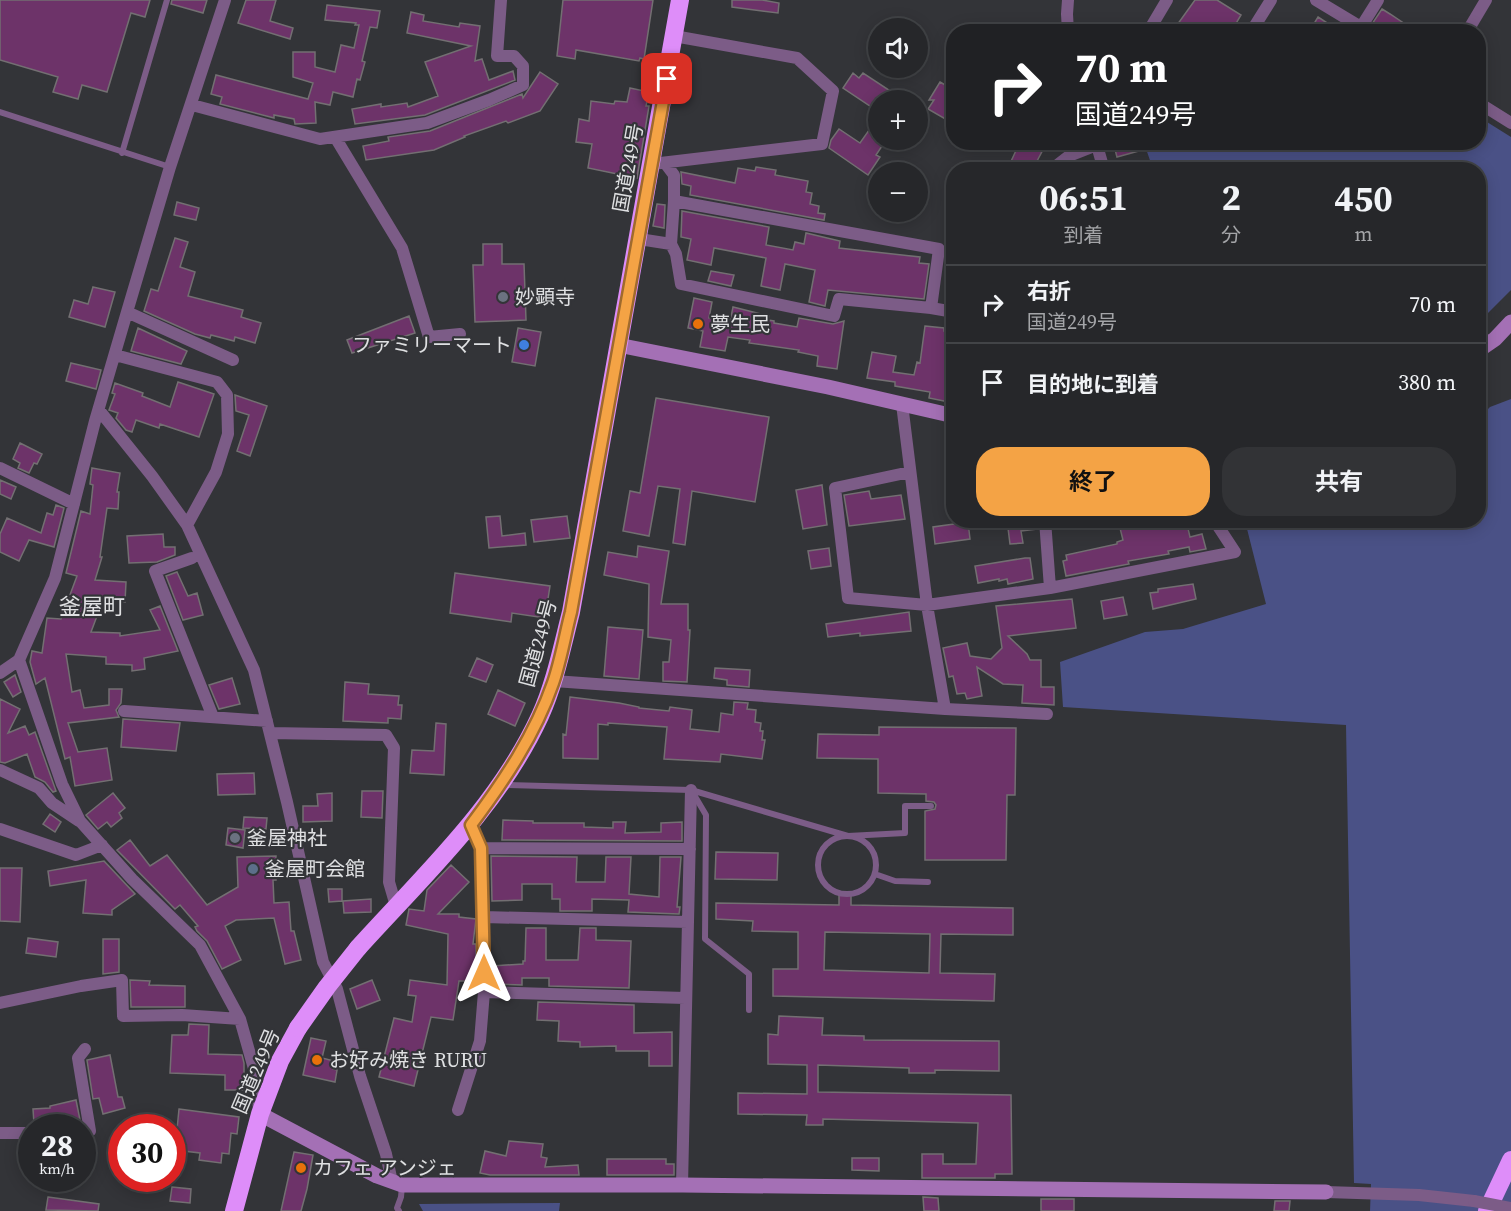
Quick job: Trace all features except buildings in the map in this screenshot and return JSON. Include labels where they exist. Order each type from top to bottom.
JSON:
[{"type":"highway","name":"国道249号","points":[[234,1211],[260,1114],[280,1061],[298,1028],[358,948],[471,825],[501,785],[540,715],[554,681],[571,612],[639,239],[658,164],[680,0]]},
{"type":"highway","points":[[1480,1206],[1511,1160]]},
{"type":"street","points":[[0,673],[19,660],[55,578],[127,312],[170,167],[225,0]]},
{"type":"street","points":[[192,105],[320,139],[427,123],[523,85],[523,66],[514,56],[496,56],[497,0]]},
{"type":"street","points":[[1068,0],[1068,24]]},
{"type":"street","points":[[1153,24],[1167,0]]},
{"type":"street","points":[[1256,24],[1270,0]]},
{"type":"street","points":[[1316,0],[1354,24]]},
{"type":"street","points":[[1366,24],[1377,0]]},
{"type":"street","points":[[1472,24],[1486,0]]},
{"type":"street","points":[[658,164],[822,144],[833,91],[797,58],[674,36]]},
{"type":"street","points":[[1486,107],[1511,123]]},
{"type":"street","points":[[335,137],[402,248],[429,337],[460,334]]},
{"type":"street","points":[[1061,162],[1081,151]]},
{"type":"street","points":[[658,164],[674,175],[671,244],[676,254],[681,284],[834,316],[839,299],[946,311]]},
{"type":"street","points":[[674,201],[939,249],[931,308]]},
{"type":"street","points":[[639,239],[671,244]]},
{"type":"street","points":[[127,312],[232,360]]},
{"type":"street","points":[[1486,345],[1511,322]]},
{"type":"street","points":[[618,345],[828,387],[946,414]]},
{"type":"street","points":[[115,355],[217,382],[227,395],[228,434],[216,472],[187,525]]},
{"type":"street","points":[[902,404],[927,605],[945,709]]},
{"type":"street","points":[[99,410],[152,476],[187,525],[254,670],[323,962],[337,989],[360,1076],[397,1184]]},
{"type":"street","points":[[0,468],[74,504]]},
{"type":"street","points":[[910,472],[835,488],[848,598],[927,605],[1050,588],[1235,552],[1219,528]]},
{"type":"street","points":[[1046,528],[1050,588]]},
{"type":"street","points":[[192,558],[155,571],[213,717]]},
{"type":"street","points":[[19,660],[62,784],[80,821]]},
{"type":"street","points":[[554,681],[945,709],[1047,714]]},
{"type":"street","points":[[124,711],[213,717],[268,727],[386,735],[394,748],[389,882],[396,906]]},
{"type":"street","points":[[0,770],[39,788],[52,803],[80,821],[132,879],[200,945],[240,1019],[255,1072],[260,1114],[397,1184],[1326,1192],[1419,1195],[1511,1209]]},
{"type":"street","points":[[682,1185],[691,790]]},
{"type":"street","points":[[458,1110],[480,1041],[484,992],[481,848],[471,825]]},
{"type":"street","points":[[2,832],[76,855],[102,845]]},
{"type":"street","points":[[481,848],[690,849]]},
{"type":"street","points":[[484,917],[688,922]]},
{"type":"street","points":[[0,1003],[122,980],[123,1016],[182,1015],[240,1019]]},
{"type":"street","points":[[484,992],[685,998]]},
{"type":"street","points":[[86,1050],[78,1058],[87,1114]]},
{"type":"street","points":[[0,1133],[18,1132]]},
{"type":"lane","points":[[122,153],[166,0]]},
{"type":"lane","points":[[0,112],[170,167]]},
{"type":"lane","points":[[501,785],[691,790],[848,836],[865,842],[871,848],[875,856],[875,874],[864,890],[845,895],[826,886],[820,878],[818,858],[822,849],[838,837],[848,836],[905,833],[905,806],[931,806]]},
{"type":"lane","points":[[691,790],[706,815],[705,939],[749,974],[749,1010]]},
{"type":"lane","points":[[875,874],[895,881],[928,882]]},
{"type":"lane","points":[[397,1184],[401,1197],[397,1208],[399,1211]]},
{"type":"shaded area","points":[[1486,121],[1511,137],[1511,290],[1486,315],[1486,162],[1151,162],[1146,150],[1486,150]]},
{"type":"shaded area","points":[[1511,399],[1511,1211],[1370,1211],[1371,1184],[1354,1183],[1346,725],[1063,707],[1060,662],[1145,632],[1183,629],[1266,604],[1247,528],[1486,528],[1486,411],[1490,407]]},
{"type":"shaded area","points":[[560,1203],[559,1211],[423,1211],[419,1204]]},
{"type":"place","name":"妙顕寺","points":[[503,297]]},
{"type":"place","name":"夢生民","points":[[698,324]]},
{"type":"place","name":"ファミリーマート","points":[[524,345]]},
{"type":"place","name":"釜屋神社","points":[[235,838]]},
{"type":"place","name":"釜屋町会館","points":[[253,869]]},
{"type":"place","name":"お好み焼き RURU","points":[[317,1060]]},
{"type":"place","name":"カフェ アンジェ","points":[[301,1168]]},
{"type":"district","name":"釜屋町","points":[[92,606]]},
{"type":"route","points":[[484,973],[481,848],[471,825],[501,785],[525,745],[554,681],[571,612],[667,79]]}]
